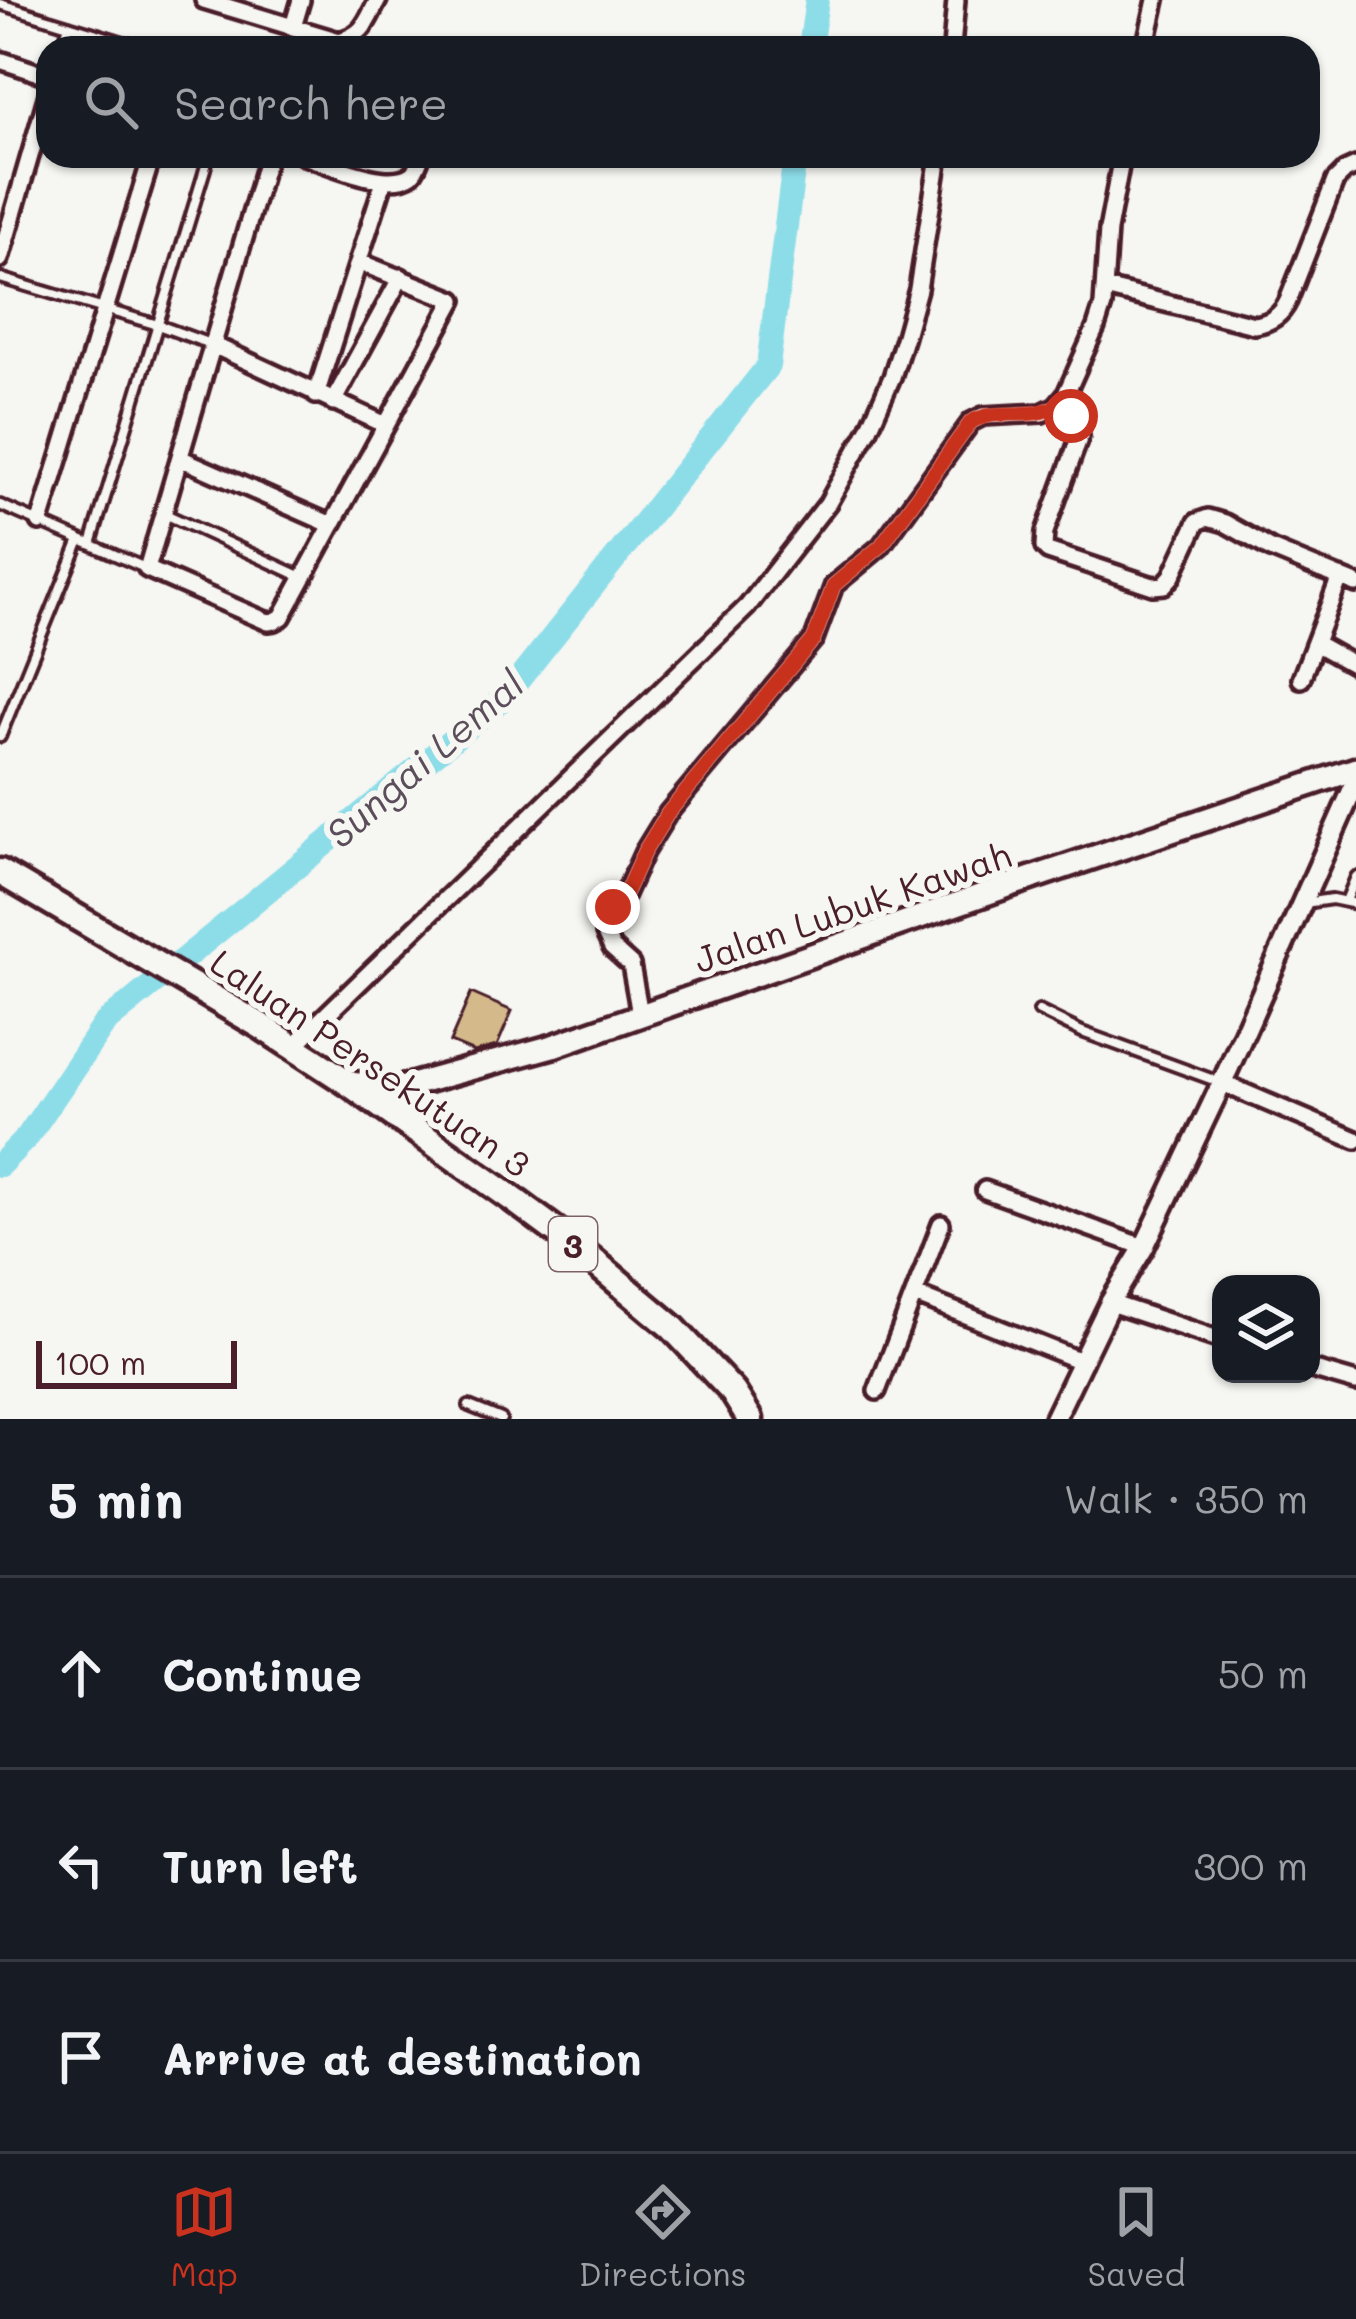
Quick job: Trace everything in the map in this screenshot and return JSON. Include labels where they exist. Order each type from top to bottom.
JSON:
[{"type":"highway","name":"Laluan Persekutuan 3","points":[[6,876],[359,1090],[567,1239],[671,1328],[733,1392],[749,1419]]},
{"type":"highway","points":[[359,1090],[401,1089]]},
{"type":"highway","points":[[396,1117],[395,1098],[401,1089]]},
{"type":"highway","name":"Laluan Persekutuan 3","points":[[733,1392],[749,1401],[764,1419]]},
{"type":"main road","name":"Jalan Lubuk Kawah","points":[[401,1089],[553,1046],[1356,769]]},
{"type":"street","points":[[204,0],[236,5],[318,36]]},
{"type":"street","points":[[292,28],[301,0]]},
{"type":"street","points":[[352,36],[361,31],[378,0]]},
{"type":"street","points":[[953,36],[956,0]]},
{"type":"street","points":[[1148,36],[1156,0]]},
{"type":"street","points":[[1,64],[36,73]]},
{"type":"street","points":[[0,259],[36,135]]},
{"type":"street","points":[[1106,288],[1254,326],[1275,318],[1288,302],[1334,182],[1356,166]]},
{"type":"street","points":[[40,522],[148,168]]},
{"type":"street","points":[[265,168],[147,569],[268,622],[282,617],[454,300],[359,262]]},
{"type":"street","points":[[342,168],[384,181],[407,177],[416,168]]},
{"type":"street","points":[[293,1048],[747,608],[828,503],[892,377],[918,289],[937,168]]},
{"type":"street","points":[[640,1014],[632,965],[607,939],[606,924],[644,852],[668,813],[814,639],[834,585],[881,546],[971,422],[983,416],[1042,413],[1066,394],[1096,328],[1106,288],[1108,230],[1120,168]]},
{"type":"street","points":[[316,394],[384,181]]},
{"type":"street","points":[[333,402],[400,277]]},
{"type":"street","points":[[213,345],[386,425]]},
{"type":"street","points":[[1056,406],[1076,421],[1080,436],[1045,532],[1048,551],[1153,586],[1164,585],[1197,522],[1208,518],[1348,581],[1301,679]]},
{"type":"street","points":[[180,458],[332,525]]},
{"type":"street","points":[[1315,643],[1356,666]]},
{"type":"street","points":[[1054,1419],[1222,1083],[1356,782]]},
{"type":"street","points":[[1222,1083],[1356,1140]]},
{"type":"street","points":[[985,1190],[1144,1246]]},
{"type":"street","points":[[877,1391],[941,1224]]},
{"type":"street","points":[[915,1295],[1083,1361]]},
{"type":"street","points":[[1110,1303],[1212,1337]]},
{"type":"street","points":[[1320,1372],[1356,1382]]},
{"type":"lane","points":[[0,4],[104,36]]},
{"type":"lane","points":[[66,36],[69,25]]},
{"type":"lane","points":[[91,544],[205,168]]},
{"type":"lane","points":[[0,278],[213,345]]},
{"type":"lane","points":[[0,505],[147,569]]},
{"type":"lane","points":[[163,513],[303,578]]},
{"type":"lane","points":[[0,737],[80,540]]},
{"type":"lane","points":[[1304,904],[1332,899],[1351,903],[1356,878]]},
{"type":"lane","points":[[1040,1010],[1082,1032],[1222,1083]]},
{"type":"lane","points":[[469,1406],[501,1419]]},
{"type":"building","points":[[471,993],[512,1011],[497,1046],[474,1052],[450,1042]]},
{"type":"waterway","name":"Sungai Lemal","points":[[812,36],[817,0]]},
{"type":"waterway","name":"Sungai Lemal","points":[[0,1165],[28,1136],[104,1024],[505,697],[768,366],[793,168]]},
{"type":"route","points":[[613,907],[625,894],[668,813],[814,639],[834,585],[881,546],[971,422],[983,416],[1042,413],[1056,406],[1071,416]]}]
